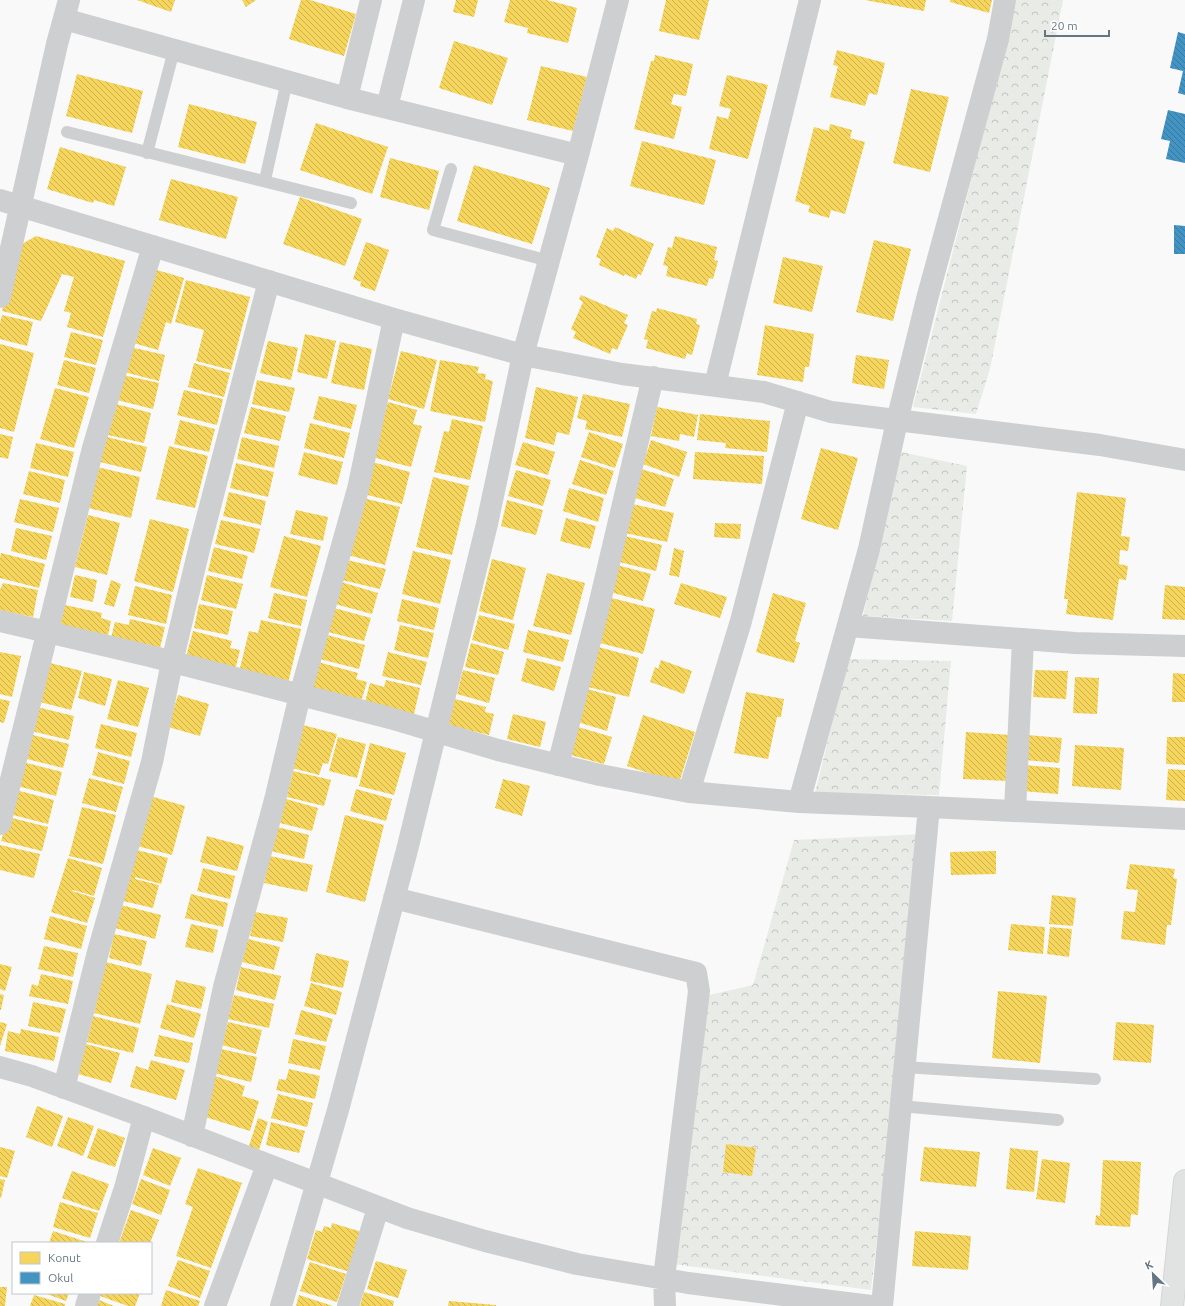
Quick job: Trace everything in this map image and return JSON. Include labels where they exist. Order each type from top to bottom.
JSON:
[{"type":"main road","points":[[1172,1306],[1185,1181]]},
{"type":"street","points":[[347,98],[371,0]]},
{"type":"street","points":[[387,107],[414,0]]},
{"type":"street","points":[[281,1306],[317,1184],[394,898],[486,524],[523,355],[578,155],[618,0]]},
{"type":"street","points":[[716,385],[810,0]]},
{"type":"street","points":[[800,802],[869,549],[896,421],[927,299],[998,38],[1005,0]]},
{"type":"street","points":[[0,297],[10,204],[66,9],[174,50],[347,98],[578,155]]},
{"type":"street","points":[[10,204],[269,280],[394,319],[523,355],[622,374],[764,392],[831,412],[1100,445],[1185,460]]},
{"type":"street","points":[[0,824],[93,448],[153,246]]},
{"type":"street","points":[[64,1088],[98,952],[152,762],[172,662],[201,540],[269,280]]},
{"type":"street","points":[[192,1136],[224,987],[275,800],[300,695],[358,489],[394,319]]},
{"type":"street","points":[[558,765],[598,610],[653,377]]},
{"type":"street","points":[[689,792],[741,621],[798,402]]},
{"type":"street","points":[[0,622],[172,662],[436,731],[498,750],[558,765],[600,775],[689,792],[800,802],[929,806],[1185,819]]},
{"type":"street","points":[[848,626],[1024,640],[1185,646]]},
{"type":"street","points":[[1015,811],[1024,640]]},
{"type":"street","points":[[882,1306],[929,806]]},
{"type":"street","points":[[394,898],[696,973],[699,991],[664,1278],[665,1306]]},
{"type":"street","points":[[0,1067],[32,1076],[267,1164],[378,1208],[485,1241],[577,1264],[664,1278],[871,1306]]},
{"type":"street","points":[[107,1242],[125,1188],[144,1118]]},
{"type":"street","points":[[215,1306],[267,1164]]},
{"type":"street","points":[[348,1306],[378,1208]]},
{"type":"street","points":[[86,1306],[90,1294]]},
{"type":"lane","points":[[147,153],[174,50]]},
{"type":"lane","points":[[265,180],[286,81]]},
{"type":"lane","points":[[67,132],[147,153],[265,180],[351,203]]},
{"type":"lane","points":[[451,169],[433,230],[549,261]]},
{"type":"lane","points":[[904,1067],[1095,1079]]},
{"type":"lane","points":[[900,1106],[1058,1120]]},
{"type":"green space","points":[[1015,0],[1063,0],[990,369],[976,414],[913,407],[991,103]]},
{"type":"green space","points":[[901,452],[967,466],[952,621],[863,616]]},
{"type":"green space","points":[[848,659],[951,661],[939,795],[815,793]]},
{"type":"green space","points":[[924,834],[871,1290],[673,1264],[705,996],[753,985],[794,840]]},
{"type":"building: Konut","points":[[137,0],[175,0],[171,12]]},
{"type":"building: Konut","points":[[242,0],[256,0],[246,7]]},
{"type":"building: Konut","points":[[301,0],[310,0],[356,14],[344,56],[289,39]]},
{"type":"building: Konut","points":[[456,0],[478,0],[474,17],[453,12]]},
{"type":"building: Konut","points":[[510,0],[547,0],[577,8],[568,43],[527,33],[528,28],[504,22]]},
{"type":"building: Konut","points":[[666,0],[709,0],[699,40],[659,31]]},
{"type":"building: Konut","points":[[865,0],[926,0],[924,11]]},
{"type":"building: Konut","points":[[950,0],[992,0],[989,13],[950,2]]},
{"type":"building: Konut","points":[[454,41],[508,58],[492,105],[439,88]]},
{"type":"building: Konut","points":[[837,50],[885,63],[877,95],[869,93],[865,106],[830,97],[838,66],[833,65]]},
{"type":"building: Konut","points":[[655,55],[693,64],[686,96],[674,94],[671,104],[682,107],[674,139],[634,129],[651,61],[654,61]]},
{"type":"building: Konut","points":[[541,66],[587,77],[573,131],[527,120]]},
{"type":"building: Konut","points":[[77,74],[143,91],[132,133],[66,116]]},
{"type":"building: Konut","points":[[727,75],[768,85],[748,159],[709,149],[717,116],[728,119],[731,109],[719,106]]},
{"type":"building: Konut","points":[[911,89],[949,97],[930,172],[893,163]]},
{"type":"building: Konut","points":[[189,104],[257,122],[245,164],[178,147]]},
{"type":"building: Konut","points":[[316,123],[388,147],[372,194],[300,170]]},
{"type":"building: Konut","points":[[830,124],[852,130],[850,138],[865,142],[845,214],[831,210],[829,218],[808,212],[810,206],[795,201],[814,127],[829,131]]},
{"type":"building: Konut","points":[[642,141],[716,160],[704,205],[630,186]]},
{"type":"building: Konut","points":[[60,147],[126,167],[114,206],[94,200],[93,203],[47,189]]},
{"type":"building: Konut","points":[[390,158],[439,171],[429,210],[380,197]]},
{"type":"building: Konut","points":[[474,165],[550,188],[532,244],[457,221]]},
{"type":"building: Konut","points":[[171,179],[238,197],[226,239],[159,220]]},
{"type":"building: Konut","points":[[300,197],[362,219],[345,266],[283,244]]},
{"type":"building: Konut","points":[[615,227],[654,244],[641,275],[638,274],[636,279],[625,274],[624,276],[599,265],[601,259],[596,257],[607,228],[613,231]]},
{"type":"building: Konut","points":[[36,236],[125,261],[103,337],[67,327],[71,313],[64,311],[74,277],[62,274],[41,321],[2,311],[22,244]]},
{"type":"building: Konut","points":[[675,236],[717,247],[714,260],[718,261],[713,279],[709,278],[707,286],[666,276],[668,266],[663,265],[668,247],[672,248]]},
{"type":"building: Konut","points":[[874,240],[911,249],[893,321],[856,312]]},
{"type":"building: Konut","points":[[366,242],[389,250],[375,291],[360,286],[361,282],[353,279]]},
{"type":"building: Konut","points":[[783,257],[823,266],[812,312],[773,303]]},
{"type":"building: Konut","points":[[150,268],[184,278],[171,324],[166,322],[158,350],[130,342]]},
{"type":"building: Konut","points":[[186,280],[250,297],[231,370],[196,361],[204,330],[175,322]]},
{"type":"building: Konut","points":[[581,295],[628,315],[624,323],[628,325],[617,350],[612,348],[610,354],[573,338],[576,332],[571,329],[583,302],[579,299]]},
{"type":"building: Konut","points":[[657,308],[697,319],[696,324],[700,325],[692,355],[687,353],[685,359],[646,348],[648,340],[644,339],[652,311],[656,312]]},
{"type":"building: Konut","points":[[2,315],[33,322],[27,346],[0,339],[0,323]]},
{"type":"building: Konut","points":[[765,325],[814,334],[809,367],[805,367],[803,382],[757,375]]},
{"type":"building: Konut","points":[[71,332],[103,340],[96,365],[64,357]]},
{"type":"building: Konut","points":[[305,334],[336,341],[327,379],[297,372]]},
{"type":"building: Konut","points":[[268,341],[298,348],[291,380],[260,373]]},
{"type":"building: Konut","points":[[340,342],[372,349],[364,390],[331,383]]},
{"type":"building: Konut","points":[[0,344],[34,353],[14,432],[0,428]]},
{"type":"building: Konut","points":[[130,347],[165,355],[159,381],[124,372]]},
{"type":"building: Konut","points":[[401,351],[437,360],[424,409],[388,399]]},
{"type":"building: Konut","points":[[856,355],[889,360],[884,389],[852,383]]},
{"type":"building: Konut","points":[[64,360],[96,368],[89,393],[57,385]]},
{"type":"building: Konut","points":[[440,360],[479,367],[477,373],[486,374],[485,379],[493,381],[485,422],[430,411]]},
{"type":"building: Konut","points":[[194,363],[230,373],[224,397],[188,387]]},
{"type":"building: Konut","points":[[123,375],[159,383],[153,409],[117,400]]},
{"type":"building: Konut","points":[[257,380],[295,388],[289,412],[252,404]]},
{"type":"building: Konut","points":[[536,387],[578,397],[569,435],[557,432],[554,445],[525,438]]},
{"type":"building: Konut","points":[[55,388],[89,397],[74,448],[40,439]]},
{"type":"building: Konut","points":[[184,390],[223,399],[217,425],[177,415]]},
{"type":"building: Konut","points":[[583,394],[630,404],[622,437],[585,429],[587,421],[577,418]]},
{"type":"building: Konut","points":[[319,396],[357,405],[351,429],[313,419]]},
{"type":"building: Konut","points":[[388,402],[417,410],[413,424],[422,426],[411,467],[372,457]]},
{"type":"building: Konut","points":[[116,404],[151,413],[144,443],[108,435]]},
{"type":"building: Konut","points":[[251,407],[286,416],[280,441],[244,433]]},
{"type":"building: Konut","points":[[657,407],[698,415],[694,437],[680,434],[679,441],[651,436]]},
{"type":"building: Konut","points":[[700,414],[770,421],[767,452],[725,448],[726,443],[697,440]]},
{"type":"building: Konut","points":[[452,419],[483,426],[470,480],[434,472],[444,431],[449,432]]},
{"type":"building: Konut","points":[[180,420],[215,429],[209,452],[174,444]]},
{"type":"building: Konut","points":[[310,423],[350,433],[344,458],[304,448]]},
{"type":"building: Konut","points":[[589,432],[623,444],[615,468],[581,457]]},
{"type":"building: Konut","points":[[0,434],[13,437],[8,459],[0,457]]},
{"type":"building: Konut","points":[[107,437],[147,447],[141,472],[100,462]]},
{"type":"building: Konut","points":[[242,437],[279,446],[274,468],[237,459]]},
{"type":"building: Konut","points":[[651,440],[687,452],[679,477],[643,464]]},
{"type":"building: Konut","points":[[523,442],[555,452],[548,475],[515,465]]},
{"type":"building: Konut","points":[[36,443],[74,452],[68,477],[30,468]]},
{"type":"building: Konut","points":[[169,446],[208,456],[195,508],[156,499]]},
{"type":"building: Konut","points":[[821,448],[858,458],[838,530],[801,519]]},
{"type":"building: Konut","points":[[304,452],[343,462],[337,485],[298,475]]},
{"type":"building: Konut","points":[[695,452],[764,456],[762,484],[693,479]]},
{"type":"building: Konut","points":[[580,460],[614,471],[606,495],[572,484]]},
{"type":"building: Konut","points":[[372,462],[410,472],[402,504],[364,494]]},
{"type":"building: Konut","points":[[236,463],[274,472],[268,497],[230,488]]},
{"type":"building: Konut","points":[[97,467],[140,477],[131,518],[88,508]]},
{"type":"building: Konut","points":[[641,469],[674,479],[665,507],[632,497]]},
{"type":"building: Konut","points":[[516,470],[551,480],[543,506],[508,496]]},
{"type":"building: Konut","points":[[29,471],[65,480],[60,503],[23,494]]},
{"type":"building: Konut","points":[[433,477],[469,486],[452,555],[416,547]]},
{"type":"building: Konut","points":[[569,488],[604,498],[598,522],[563,511]]},
{"type":"building: Konut","points":[[229,492],[266,501],[261,525],[223,516]]},
{"type":"building: Konut","points":[[1077,492],[1126,498],[1121,536],[1130,537],[1128,551],[1120,550],[1119,564],[1128,566],[1126,580],[1119,579],[1113,620],[1066,614],[1068,599],[1064,599]]},
{"type":"building: Konut","points":[[363,498],[400,507],[385,565],[348,555]]},
{"type":"building: Konut","points":[[20,499],[59,508],[53,532],[14,522]]},
{"type":"building: Konut","points":[[507,500],[543,510],[536,535],[501,526]]},
{"type":"building: Konut","points":[[632,504],[674,513],[667,542],[625,533]]},
{"type":"building: Konut","points":[[296,510],[328,517],[323,541],[290,534]]},
{"type":"building: Konut","points":[[88,515],[120,523],[107,575],[75,567]]},
{"type":"building: Konut","points":[[566,518],[596,526],[590,549],[560,541]]},
{"type":"building: Konut","points":[[150,519],[189,529],[173,592],[134,581]]},
{"type":"building: Konut","points":[[221,520],[260,529],[254,553],[215,544]]},
{"type":"building: Konut","points":[[715,523],[741,524],[740,539],[714,537]]},
{"type":"building: Konut","points":[[16,528],[52,536],[46,560],[11,551]]},
{"type":"building: Konut","points":[[284,536],[321,546],[307,597],[270,587]]},
{"type":"building: Konut","points":[[625,536],[662,545],[656,571],[619,562]]},
{"type":"building: Konut","points":[[214,547],[248,556],[242,579],[208,571]]},
{"type":"building: Konut","points":[[674,548],[684,551],[679,577],[669,575]]},
{"type":"building: Konut","points":[[413,551],[451,560],[440,604],[402,594]]},
{"type":"building: Konut","points":[[1,553],[45,564],[39,588],[0,578]]},
{"type":"building: Konut","points":[[492,559],[526,568],[513,620],[479,611]]},
{"type":"building: Konut","points":[[347,560],[386,569],[380,589],[342,580]]},
{"type":"building: Konut","points":[[617,565],[651,574],[643,601],[610,592]]},
{"type":"building: Konut","points":[[547,573],[585,583],[571,635],[533,626]]},
{"type":"building: Konut","points":[[75,575],[97,580],[93,602],[70,597]]},
{"type":"building: Konut","points":[[207,575],[243,584],[236,609],[201,600]]},
{"type":"building: Konut","points":[[111,580],[121,584],[114,607],[104,604]]},
{"type":"building: Konut","points":[[341,582],[378,593],[372,614],[335,604]]},
{"type":"building: Konut","points":[[3,583],[38,590],[33,617],[0,610],[0,590]]},
{"type":"building: Konut","points":[[681,583],[727,597],[720,618],[674,604]]},
{"type":"building: Konut","points":[[1165,585],[1185,587],[1185,620],[1162,619]]},
{"type":"building: Konut","points":[[135,586],[172,595],[166,624],[128,615]]},
{"type":"building: Konut","points":[[274,593],[307,600],[301,626],[268,618]]},
{"type":"building: Konut","points":[[773,593],[806,603],[795,641],[800,643],[794,663],[756,652]]},
{"type":"building: Konut","points":[[608,597],[655,609],[643,654],[596,642]]},
{"type":"building: Konut","points":[[402,599],[439,608],[434,630],[397,621]]},
{"type":"building: Konut","points":[[199,604],[233,611],[228,635],[194,628]]},
{"type":"building: Konut","points":[[65,605],[102,613],[101,618],[111,621],[108,635],[60,625]]},
{"type":"building: Konut","points":[[334,608],[371,618],[364,641],[328,632]]},
{"type":"building: Konut","points":[[479,615],[515,624],[508,650],[472,640]]},
{"type":"building: Konut","points":[[130,619],[165,627],[160,648],[111,638],[115,622],[129,625]]},
{"type":"building: Konut","points":[[261,620],[301,629],[288,683],[239,672],[249,631],[258,633]]},
{"type":"building: Konut","points":[[400,625],[434,633],[428,658],[394,650]]},
{"type":"building: Konut","points":[[528,630],[569,640],[563,662],[523,652]]},
{"type":"building: Konut","points":[[193,631],[232,641],[230,648],[240,650],[235,670],[186,657]]},
{"type":"building: Konut","points":[[327,635],[365,645],[359,669],[320,659]]},
{"type":"building: Konut","points":[[471,643],[504,652],[498,675],[465,667]]},
{"type":"building: Konut","points":[[595,646],[639,658],[629,697],[584,686]]},
{"type":"building: Konut","points":[[0,652],[21,656],[12,697],[0,694]]},
{"type":"building: Konut","points":[[388,652],[427,662],[421,685],[382,676]]},
{"type":"building: Konut","points":[[527,658],[561,667],[554,691],[521,681]]},
{"type":"building: Konut","points":[[661,660],[692,671],[684,694],[650,682],[655,667],[658,669]]},
{"type":"building: Konut","points":[[46,662],[82,671],[71,710],[36,701]]},
{"type":"building: Konut","points":[[318,662],[358,673],[356,679],[367,682],[361,702],[311,689]]},
{"type":"building: Konut","points":[[463,670],[495,678],[489,703],[457,694]]},
{"type":"building: Konut","points":[[1035,670],[1068,671],[1066,699],[1033,697]]},
{"type":"building: Konut","points":[[84,672],[112,679],[105,706],[78,698]]},
{"type":"building: Konut","points":[[1173,673],[1185,674],[1185,702],[1172,702]]},
{"type":"building: Konut","points":[[1075,677],[1099,678],[1097,714],[1073,713]]},
{"type":"building: Konut","points":[[118,680],[149,688],[138,727],[107,719]]},
{"type":"building: Konut","points":[[386,680],[420,688],[414,714],[365,702],[370,683],[384,687]]},
{"type":"building: Konut","points":[[584,688],[616,697],[607,731],[574,721]]},
{"type":"building: Konut","points":[[746,692],[784,699],[781,717],[777,717],[768,759],[734,753]]},
{"type":"building: Konut","points":[[178,695],[209,704],[200,736],[168,727]]},
{"type":"building: Konut","points":[[0,699],[10,701],[4,723],[0,722]]},
{"type":"building: Konut","points":[[455,699],[486,707],[485,712],[494,714],[489,735],[448,725]]},
{"type":"building: Konut","points":[[37,707],[74,716],[69,740],[31,731]]},
{"type":"building: Konut","points":[[513,714],[546,722],[540,747],[507,739]]},
{"type":"building: Konut","points":[[643,715],[695,732],[679,783],[627,766]]},
{"type":"building: Konut","points":[[101,724],[137,733],[131,757],[95,748]]},
{"type":"building: Konut","points":[[303,725],[337,734],[328,764],[323,763],[319,775],[292,768]]},
{"type":"building: Konut","points":[[575,726],[612,737],[604,764],[567,754]]},
{"type":"building: Konut","points":[[966,732],[1011,735],[1008,781],[963,779]]},
{"type":"building: Konut","points":[[29,734],[69,744],[63,768],[23,758]]},
{"type":"building: Konut","points":[[1027,735],[1062,738],[1059,763],[1025,760]]},
{"type":"building: Konut","points":[[338,737],[366,744],[357,778],[329,771]]},
{"type":"building: Konut","points":[[1167,737],[1185,737],[1185,765],[1166,764]]},
{"type":"building: Konut","points":[[370,743],[406,753],[394,795],[359,786]]},
{"type":"building: Konut","points":[[1075,745],[1124,748],[1121,790],[1072,786]]},
{"type":"building: Konut","points":[[98,752],[130,761],[124,784],[92,775]]},
{"type":"building: Konut","points":[[23,762],[62,772],[56,796],[17,786]]},
{"type":"building: Konut","points":[[1024,765],[1060,768],[1058,794],[1022,791]]},
{"type":"building: Konut","points":[[1168,769],[1185,770],[1185,801],[1166,800]]},
{"type":"building: Konut","points":[[293,771],[331,780],[324,806],[287,797]]},
{"type":"building: Konut","points":[[89,778],[123,787],[116,812],[82,803]]},
{"type":"building: Konut","points":[[503,779],[530,786],[522,816],[495,808]]},
{"type":"building: Konut","points":[[356,789],[392,799],[386,821],[350,811]]},
{"type":"building: Konut","points":[[16,790],[54,800],[48,824],[9,814]]},
{"type":"building: Konut","points":[[150,796],[185,806],[172,855],[137,846]]},
{"type":"building: Konut","points":[[286,799],[318,808],[312,831],[280,823]]},
{"type":"building: Konut","points":[[82,807],[116,815],[103,864],[69,856]]},
{"type":"building: Konut","points":[[345,815],[384,825],[365,902],[326,892]]},
{"type":"building: Konut","points":[[8,817],[48,827],[42,851],[1,841]]},
{"type":"building: Konut","points":[[277,827],[309,835],[304,859],[271,851]]},
{"type":"building: Konut","points":[[207,836],[244,846],[237,871],[200,862]]},
{"type":"building: Konut","points":[[0,845],[40,854],[34,878],[0,870]]},
{"type":"building: Konut","points":[[137,850],[168,858],[161,884],[135,877],[135,879],[159,885],[153,908],[123,901]]},
{"type":"building: Konut","points":[[996,851],[996,874],[951,875],[950,852]]},
{"type":"building: Konut","points":[[270,856],[313,865],[307,892],[264,883]]},
{"type":"building: Konut","points":[[68,858],[102,868],[94,896],[72,891],[95,898],[87,923],[51,912]]},
{"type":"building: Konut","points":[[1130,864],[1175,869],[1173,878],[1177,879],[1171,925],[1167,925],[1165,945],[1121,939],[1124,911],[1135,912],[1138,890],[1126,889]]},
{"type":"building: Konut","points":[[203,868],[235,876],[230,899],[197,891]]},
{"type":"building: Konut","points":[[191,894],[228,903],[223,927],[185,918]]},
{"type":"building: Konut","points":[[1052,895],[1076,898],[1073,926],[1049,924]]},
{"type":"building: Konut","points":[[121,905],[161,915],[155,939],[115,928]]},
{"type":"building: Konut","points":[[255,912],[288,918],[283,942],[250,936]]},
{"type":"building: Konut","points":[[50,916],[87,926],[81,949],[44,939]]},
{"type":"building: Konut","points":[[191,924],[218,930],[213,953],[185,947]]},
{"type":"building: Konut","points":[[1011,924],[1045,927],[1043,954],[1008,950]]},
{"type":"building: Konut","points":[[1050,927],[1072,929],[1069,957],[1047,954]]},
{"type":"building: Konut","points":[[114,934],[147,941],[141,966],[109,958]]},
{"type":"building: Konut","points":[[248,939],[280,947],[274,970],[242,962]]},
{"type":"building: Konut","points":[[44,946],[78,953],[73,977],[38,969]]},
{"type":"building: Konut","points":[[316,953],[349,961],[343,988],[310,981]]},
{"type":"building: Konut","points":[[106,962],[152,974],[140,1024],[94,1013]]},
{"type":"building: Konut","points":[[0,964],[12,967],[5,991],[0,989]]},
{"type":"building: Konut","points":[[241,967],[281,976],[275,1000],[236,990]]},
{"type":"building: Konut","points":[[41,974],[73,981],[68,1004],[29,996],[32,984],[38,986]]},
{"type":"building: Konut","points":[[176,980],[206,987],[201,1009],[171,1002]]},
{"type":"building: Konut","points":[[311,983],[342,992],[336,1015],[304,1006]]},
{"type":"building: Konut","points":[[998,991],[1047,996],[1040,1063],[992,1058]]},
{"type":"building: Konut","points":[[0,994],[4,995],[1,1010],[0,1010]]},
{"type":"building: Konut","points":[[234,995],[274,1004],[269,1028],[228,1019]]},
{"type":"building: Konut","points":[[33,1002],[66,1009],[60,1033],[28,1026]]},
{"type":"building: Konut","points":[[167,1004],[201,1014],[194,1038],[160,1028]]},
{"type":"building: Konut","points":[[301,1010],[333,1019],[326,1042],[295,1034]]},
{"type":"building: Konut","points":[[93,1016],[139,1028],[133,1053],[87,1042]]},
{"type":"building: Konut","points":[[0,1022],[7,1024],[0,1046]]},
{"type":"building: Konut","points":[[228,1022],[262,1030],[256,1054],[222,1045]]},
{"type":"building: Konut","points":[[1116,1022],[1154,1025],[1151,1063],[1113,1060]]},
{"type":"building: Konut","points":[[21,1029],[59,1037],[54,1061],[5,1051],[8,1031],[20,1034]]},
{"type":"building: Konut","points":[[159,1035],[193,1043],[189,1063],[154,1056]]},
{"type":"building: Konut","points":[[293,1039],[326,1046],[320,1070],[288,1063]]},
{"type":"building: Konut","points":[[86,1044],[120,1053],[111,1083],[78,1074]]},
{"type":"building: Konut","points":[[221,1049],[257,1057],[251,1082],[214,1073]]},
{"type":"building: Konut","points":[[151,1060],[185,1070],[176,1100],[130,1087],[136,1066],[148,1070]]},
{"type":"building: Konut","points":[[289,1069],[320,1076],[315,1099],[276,1090],[279,1079],[286,1080]]},
{"type":"building: Konut","points":[[215,1076],[245,1086],[242,1096],[259,1101],[250,1131],[202,1116]]},
{"type":"building: Konut","points":[[278,1094],[313,1103],[307,1127],[271,1118]]},
{"type":"building: Konut","points":[[37,1106],[63,1116],[52,1147],[26,1137]]},
{"type":"building: Konut","points":[[68,1117],[94,1126],[83,1156],[57,1146]]},
{"type":"building: Konut","points":[[258,1118],[268,1122],[257,1156],[247,1152]]},
{"type":"building: Konut","points":[[271,1122],[305,1131],[299,1153],[266,1145]]},
{"type":"building: Konut","points":[[98,1128],[125,1138],[115,1167],[87,1158]]},
{"type":"building: Konut","points":[[726,1144],[756,1148],[752,1176],[723,1172]]},
{"type":"building: Konut","points":[[0,1147],[15,1151],[7,1178],[0,1176]]},
{"type":"building: Konut","points":[[924,1147],[980,1152],[976,1187],[920,1181]]},
{"type":"building: Konut","points":[[153,1148],[181,1158],[170,1186],[143,1175]]},
{"type":"building: Konut","points":[[1010,1148],[1038,1151],[1034,1192],[1006,1189]]},
{"type":"building: Konut","points":[[1042,1159],[1070,1163],[1065,1203],[1036,1199]]},
{"type":"building: Konut","points":[[1103,1160],[1141,1162],[1138,1215],[1131,1214],[1130,1227],[1095,1225],[1096,1215],[1100,1216]]},
{"type":"building: Konut","points":[[198,1168],[242,1183],[211,1268],[176,1256],[193,1207],[185,1204]]},
{"type":"building: Konut","points":[[72,1171],[109,1184],[99,1211],[62,1198]]},
{"type":"building: Konut","points":[[0,1179],[5,1180],[1,1198],[0,1198]]},
{"type":"building: Konut","points":[[141,1179],[170,1190],[161,1215],[132,1204]]},
{"type":"building: Konut","points":[[60,1202],[98,1213],[90,1238],[53,1227]]},
{"type":"building: Konut","points":[[131,1210],[159,1220],[150,1242],[119,1242]]},
{"type":"building: Konut","points":[[332,1223],[362,1232],[350,1272],[307,1259],[316,1230],[322,1232],[324,1226],[331,1228]]},
{"type":"building: Konut","points":[[53,1231],[87,1242],[49,1242]]},
{"type":"building: Konut","points":[[915,1231],[971,1236],[968,1270],[912,1266]]},
{"type":"building: Konut","points":[[178,1260],[210,1271],[200,1298],[168,1286]]},
{"type":"building: Konut","points":[[376,1261],[407,1270],[398,1298],[367,1289]]},
{"type":"building: Konut","points":[[310,1262],[346,1274],[337,1302],[300,1291]]},
{"type":"building: Konut","points":[[0,1287],[7,1287],[5,1306],[0,1306]]},
{"type":"building: Konut","points":[[166,1290],[200,1301],[198,1306],[161,1306]]},
{"type":"building: Konut","points":[[364,1292],[394,1301],[393,1306],[360,1306]]},
{"type":"building: Konut","points":[[47,1294],[69,1294],[66,1301]]},
{"type":"building: Konut","points":[[101,1294],[140,1294],[135,1306],[128,1306],[100,1296]]},
{"type":"building: Konut","points":[[34,1295],[65,1304],[65,1306],[30,1306]]},
{"type":"building: Konut","points":[[299,1295],[333,1306],[296,1306]]},
{"type":"building: Konut","points":[[99,1300],[114,1306],[97,1306]]},
{"type":"building: Konut","points":[[449,1301],[496,1305],[496,1306],[448,1306]]},
{"type":"building: Okul","points":[[1178,32],[1185,34],[1185,95],[1178,93],[1183,71],[1170,68]]},
{"type":"building: Okul","points":[[1168,110],[1185,114],[1185,163],[1166,159],[1170,141],[1161,139]]},
{"type":"building: Okul","points":[[1174,225],[1185,226],[1185,254],[1174,254]]}]
